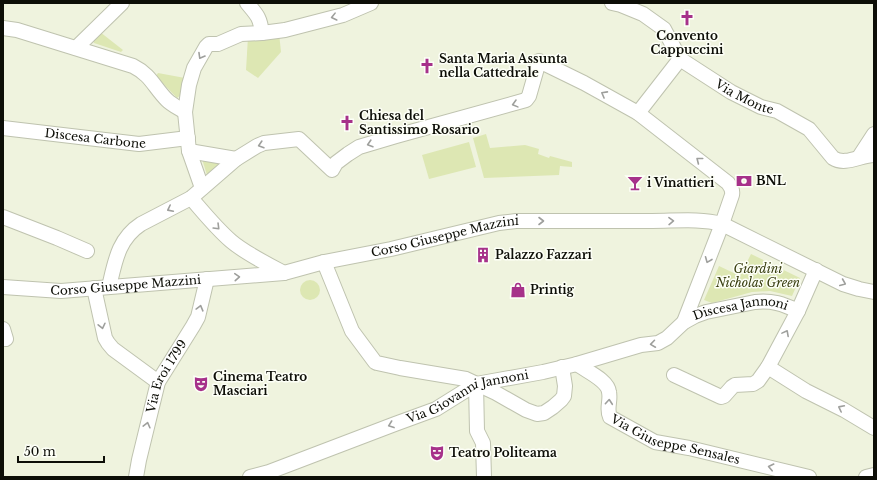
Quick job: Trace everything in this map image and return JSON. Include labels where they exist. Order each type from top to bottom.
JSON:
[{"type":"street","points":[[76,48],[122,3]]},
{"type":"street","points":[[247,3],[260,22],[262,33]]},
{"type":"street","points":[[202,188],[189,144],[185,112],[189,86],[194,68],[206,47],[209,44],[218,44],[241,34],[285,30],[343,15],[371,3]]},
{"type":"street","name":"Via Monte","points":[[612,3],[643,14],[664,29],[680,59],[731,92],[761,108],[777,111],[808,129],[833,158],[843,162],[859,157]]},
{"type":"street","points":[[3,28],[17,30],[133,66],[147,75],[165,98],[185,112]]},
{"type":"street","points":[[638,113],[680,59]]},
{"type":"street","points":[[109,287],[116,258],[123,243],[134,229],[191,198],[236,159],[257,146],[264,143],[299,139],[332,170],[336,163],[359,147],[526,100],[529,96],[539,61],[584,83],[638,113],[728,183],[732,191],[732,195],[684,322]]},
{"type":"street","name":"Discesa Carbone","points":[[3,128],[140,144],[189,144],[236,159]]},
{"type":"street","points":[[859,157],[874,134]]},
{"type":"street","points":[[859,157],[874,155]]},
{"type":"street","points":[[191,198],[213,223],[232,241],[241,248],[284,273]]},
{"type":"street","points":[[3,217],[88,251]]},
{"type":"street","name":"Corso Giuseppe Mazzini","points":[[3,287],[61,291],[284,273],[324,262],[391,249],[516,220],[701,220],[722,224],[843,284],[874,292]]},
{"type":"street","points":[[324,262],[352,331],[377,364],[466,379],[476,384],[498,386],[530,412],[537,414],[544,413],[553,407],[564,396],[565,386],[562,367]]},
{"type":"street","points":[[674,375],[720,397],[723,397],[735,384],[756,383],[768,368],[798,311],[816,270]]},
{"type":"street","name":"Via Eroi 1799","points":[[136,477],[138,460],[158,382],[198,317],[208,279]]},
{"type":"street","points":[[94,288],[105,338],[108,343],[115,350],[158,382]]},
{"type":"street","name":"Discesa Jannoni","points":[[684,322],[706,312],[759,301],[772,301],[780,303],[798,311]]},
{"type":"street","name":"Via Giovanni Jannoni","points":[[498,386],[641,345],[658,344],[667,338],[684,322]]},
{"type":"street","name":"Via Giuseppe Sensales","points":[[577,364],[600,379],[606,385],[610,392],[608,412],[610,417],[655,442],[689,448],[809,477]]},
{"type":"street","points":[[768,368],[806,391],[844,410],[874,428]]},
{"type":"street","points":[[476,384],[477,431],[483,443],[484,477]]},
{"type":"street","name":"Via Giovanni Jannoni","points":[[250,477],[269,472],[436,409],[476,384]]},
{"type":"street","points":[[866,477],[874,475]]},
{"type":"green space","points":[[100,32],[123,50],[121,52],[94,43],[93,40]]},
{"type":"green space","points":[[279,33],[281,52],[258,78],[246,70],[248,37]]},
{"type":"green space","points":[[158,73],[185,78],[181,95],[177,98],[156,76]]},
{"type":"green space","points":[[486,134],[490,148],[525,145],[539,149],[538,154],[549,158],[550,156],[572,162],[572,167],[560,166],[559,175],[484,178],[473,138]]},
{"type":"green space","points":[[469,142],[476,167],[429,179],[422,155]]},
{"type":"green space","points":[[202,159],[224,161],[207,175]]},
{"type":"green space","name":"Giardini Nicholas Green","points":[[751,254],[800,278],[792,296],[770,291],[752,292],[712,303],[704,300],[719,266],[740,276]]},
{"type":"green space","points":[[310,280],[317,283],[320,290],[317,297],[310,300],[303,297],[300,290],[303,283]]},
{"type":"place","name":"Convento Cappuccini","points":[[687,18]]},
{"type":"place","name":"Santa Maria Assunta nella Cattedrale","points":[[427,66]]},
{"type":"place","name":"Chiesa del Santissimo Rosario","points":[[347,123]]},
{"type":"place","name":"BNL","points":[[744,181]]},
{"type":"place","name":"i Vinattieri","points":[[635,183]]},
{"type":"place","name":"Palazzo Fazzari","points":[[483,255]]},
{"type":"place","name":"Printig","points":[[518,290]]},
{"type":"place","name":"Cinema Teatro Masciari","points":[[201,384]]},
{"type":"place","name":"Teatro Politeama","points":[[437,453]]}]
